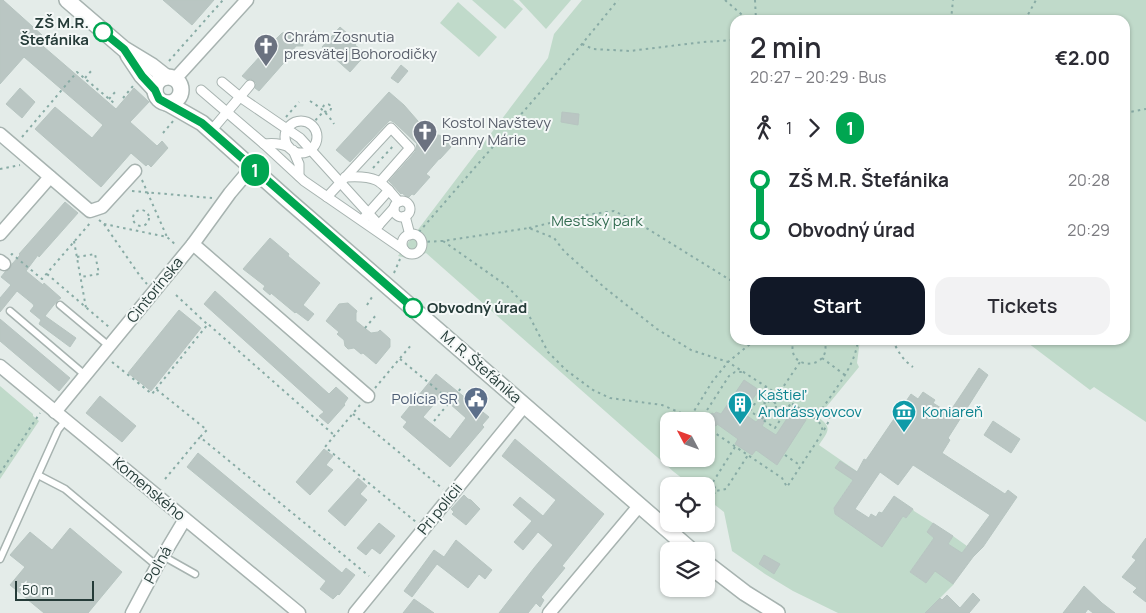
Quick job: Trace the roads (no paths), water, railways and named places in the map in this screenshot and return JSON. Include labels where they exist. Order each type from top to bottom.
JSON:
[{"type":"street","name":"M. R. Štefánika","points":[[67,0],[124,49],[174,82],[207,127]]},
{"type":"street","points":[[174,82],[180,95],[176,100],[167,103],[159,99],[155,90],[158,82],[174,82],[247,0]]},
{"type":"street","name":"M. R. Štefánika","points":[[124,49],[142,76],[155,90]]},
{"type":"street","points":[[222,82],[240,97],[300,138],[342,180],[365,217]]},
{"type":"street","points":[[207,127],[227,112],[250,84]]},
{"type":"street","points":[[201,90],[304,181],[327,197],[365,217],[404,250],[416,253],[421,248],[405,216]]},
{"type":"street","name":"M. R. Štefánika","points":[[167,103],[207,127],[681,542]]},
{"type":"street","points":[[264,144],[281,144],[291,149],[298,152],[303,152],[315,143],[314,128],[311,125],[306,122],[292,124],[287,129],[285,137],[286,142],[291,149],[299,164],[299,176]]},
{"type":"street","points":[[327,197],[391,128],[410,148],[380,182]]},
{"type":"street","points":[[0,134],[92,212],[102,207],[135,171]]},
{"type":"street","name":"Cintorínska","points":[[51,408],[85,375],[106,350],[190,248],[230,193],[252,167]]},
{"type":"street","points":[[0,234],[50,177]]},
{"type":"street","points":[[342,180],[365,177],[373,178],[380,182],[395,197],[407,203],[410,207],[409,213],[405,216],[400,217],[396,214],[395,197]]},
{"type":"street","points":[[365,217],[395,197]]},
{"type":"street","points":[[377,227],[395,197]]},
{"type":"street","points":[[404,250],[403,240],[407,236],[416,237]]},
{"type":"street","points":[[190,248],[368,396]]},
{"type":"street","name":"Komenského","points":[[0,366],[298,613]]},
{"type":"street","name":"Pri polícii","points":[[355,613],[525,405]]},
{"type":"street","points":[[549,613],[639,506]]},
{"type":"street","name":"Poľná","points":[[132,613],[184,519]]},
{"type":"street","points":[[715,570],[745,593],[776,613]]},
{"type":"lane","points":[[60,305],[106,350]]},
{"type":"lane","points":[[10,311],[85,375]]},
{"type":"lane","points":[[0,559],[58,430],[66,420]]},
{"type":"lane","points":[[38,475],[65,489],[160,561],[195,574]]},
{"type":"place","name":"ZŠ M.R. Štefánika","points":[[103,32]]},
{"type":"place","name":"Chrám Zosnutia presvätej Bohorodičky","points":[[266,67]]},
{"type":"place","name":"Kostol Navštevy Panny Márie","points":[[425,153]]},
{"type":"place","name":"Obvodný úrad","points":[[413,308]]},
{"type":"place","name":"Polícia SR","points":[[476,420]]},
{"type":"place","name":"Kaštieľ Andrássyovcov","points":[[740,425]]},
{"type":"place","name":"Koniareň","points":[[904,433]]},
{"type":"park label","name":"Mestský park","points":[[597,221]]}]
